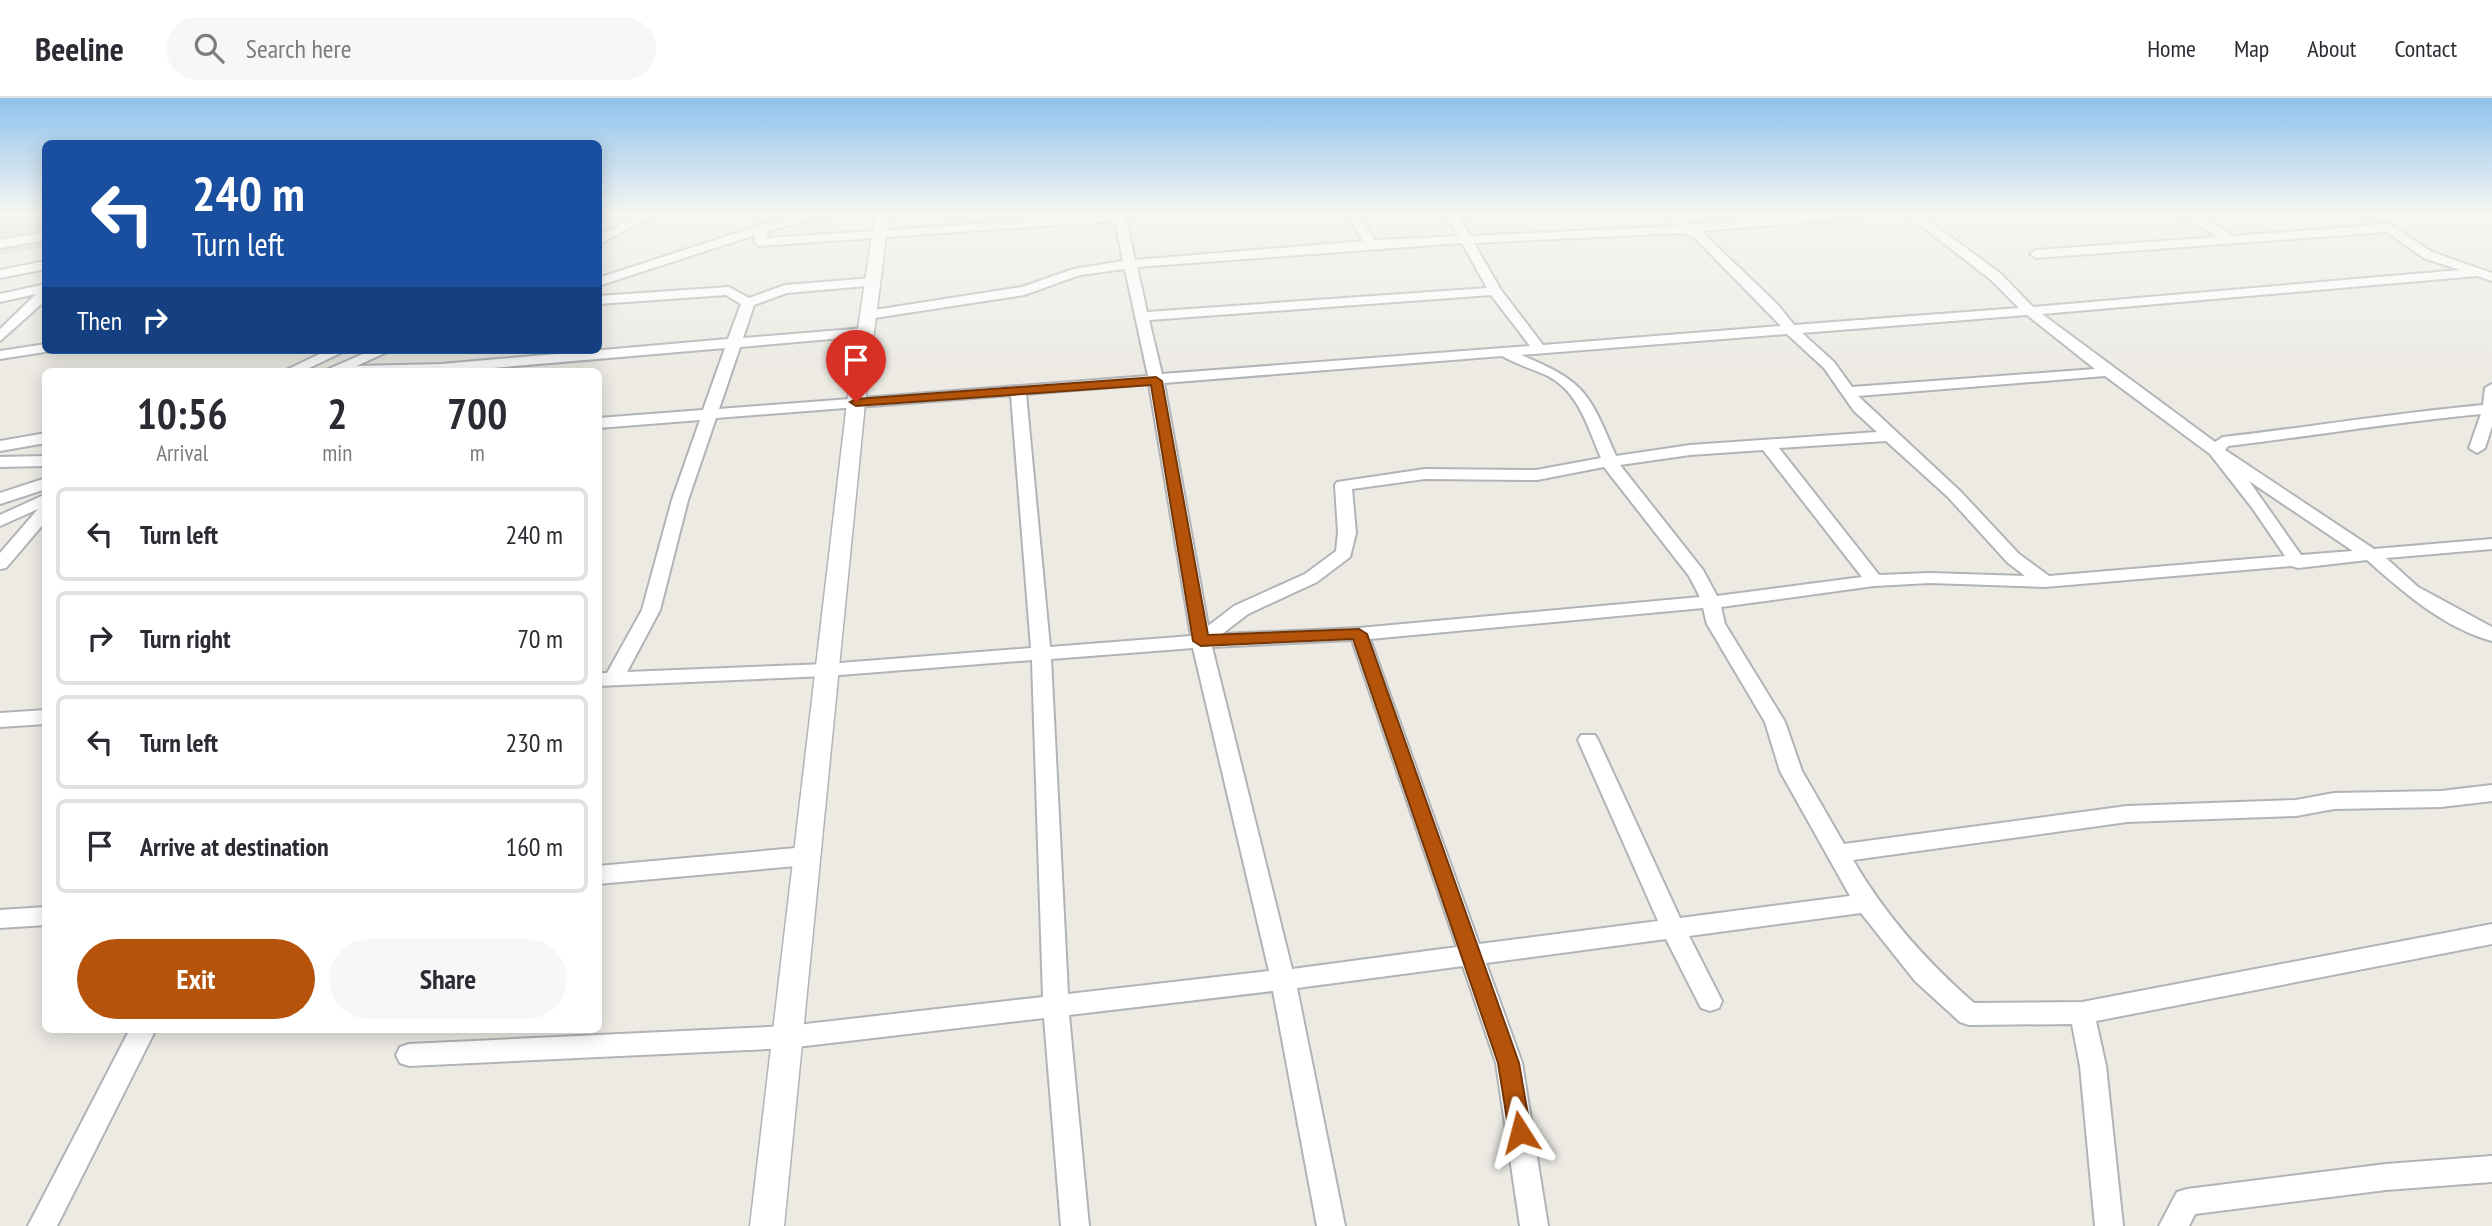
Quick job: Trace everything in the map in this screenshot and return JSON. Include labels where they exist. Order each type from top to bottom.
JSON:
[{"type":"street","points":[[0,274],[38,267]]},
{"type":"street","points":[[602,281],[645,267]]},
{"type":"street","points":[[767,1226],[856,402],[875,267]]},
{"type":"street","points":[[462,368],[732,344],[867,324],[1024,291],[1077,272],[1113,267]]},
{"type":"street","points":[[1132,267],[1156,381],[1201,641],[1283,980],[1331,1226]]},
{"type":"street","points":[[1482,267],[1495,291],[1540,350]]},
{"type":"street","points":[[1731,267],[1773,308],[1790,330],[1829,365],[1859,408],[1954,494],[2013,558],[2045,582]]},
{"type":"street","points":[[1982,267],[2030,311],[2216,451],[2373,556],[2412,591],[2440,609],[2492,635]]},
{"type":"street","points":[[2457,267],[2492,277]]},
{"type":"street","points":[[602,423],[1156,381],[2475,274]]},
{"type":"street","points":[[606,680],[651,610],[680,500],[748,303],[785,289],[873,282]]},
{"type":"street","points":[[0,298],[42,291]]},
{"type":"street","points":[[602,300],[729,291],[748,303]]},
{"type":"street","points":[[1142,317],[1495,291]]},
{"type":"street","points":[[0,337],[42,294]]},
{"type":"street","points":[[0,355],[42,349]]},
{"type":"street","points":[[1504,353],[1555,374],[1573,387],[1590,414],[1615,473],[1697,574],[1711,601],[1716,624],[1774,722],[1791,771],[1867,904],[1924,974],[1969,1014],[2082,1013],[2492,934]]},
{"type":"street","points":[[298,368],[331,354]]},
{"type":"street","points":[[339,368],[372,354]]},
{"type":"street","points":[[1848,392],[2108,372]]},
{"type":"street","points":[[2477,449],[2490,410],[2492,390]]},
{"type":"street","points":[[1018,391],[1041,654],[1056,1007],[1075,1226]]},
{"type":"street","points":[[2216,451],[2223,442],[2369,425],[2402,417],[2490,410]]},
{"type":"street","points":[[1201,641],[1241,610],[1311,578],[1344,553],[1347,533],[1343,485],[1425,474],[1538,475],[1610,461],[1889,436]]},
{"type":"street","points":[[0,446],[42,439]]},
{"type":"street","points":[[1768,445],[1874,582]]},
{"type":"street","points":[[2216,451],[2260,506],[2298,563]]},
{"type":"street","points":[[0,462],[42,461]]},
{"type":"street","points":[[0,499],[42,484]]},
{"type":"street","points":[[0,521],[42,501]]},
{"type":"street","points":[[0,564],[42,514]]},
{"type":"street","points":[[606,680],[827,670],[1201,641],[1359,634],[1767,597],[1874,582],[1930,578],[2045,582],[2298,563],[2492,544]]},
{"type":"street","points":[[1359,634],[1509,1063],[1534,1226]]},
{"type":"street","points":[[0,720],[42,717]]},
{"type":"street","points":[[1588,740],[1673,929],[1710,1001]]},
{"type":"street","points":[[1838,853],[2127,814],[2297,808],[2334,800],[2441,799],[2492,793]]},
{"type":"street","points":[[602,875],[807,856]]},
{"type":"street","points":[[409,1055],[788,1037],[1283,980],[1867,904]]},
{"type":"street","points":[[0,919],[42,916]]},
{"type":"street","points":[[2082,1013],[2093,1066],[2109,1226]]},
{"type":"street","points":[[42,1226],[141,1033]]},
{"type":"street","points":[[2172,1226],[2187,1202],[2386,1177],[2492,1168]]},
{"type":"route","points":[[856,402],[1156,381],[1201,641],[1359,634],[1509,1063],[1520,1132]]}]
